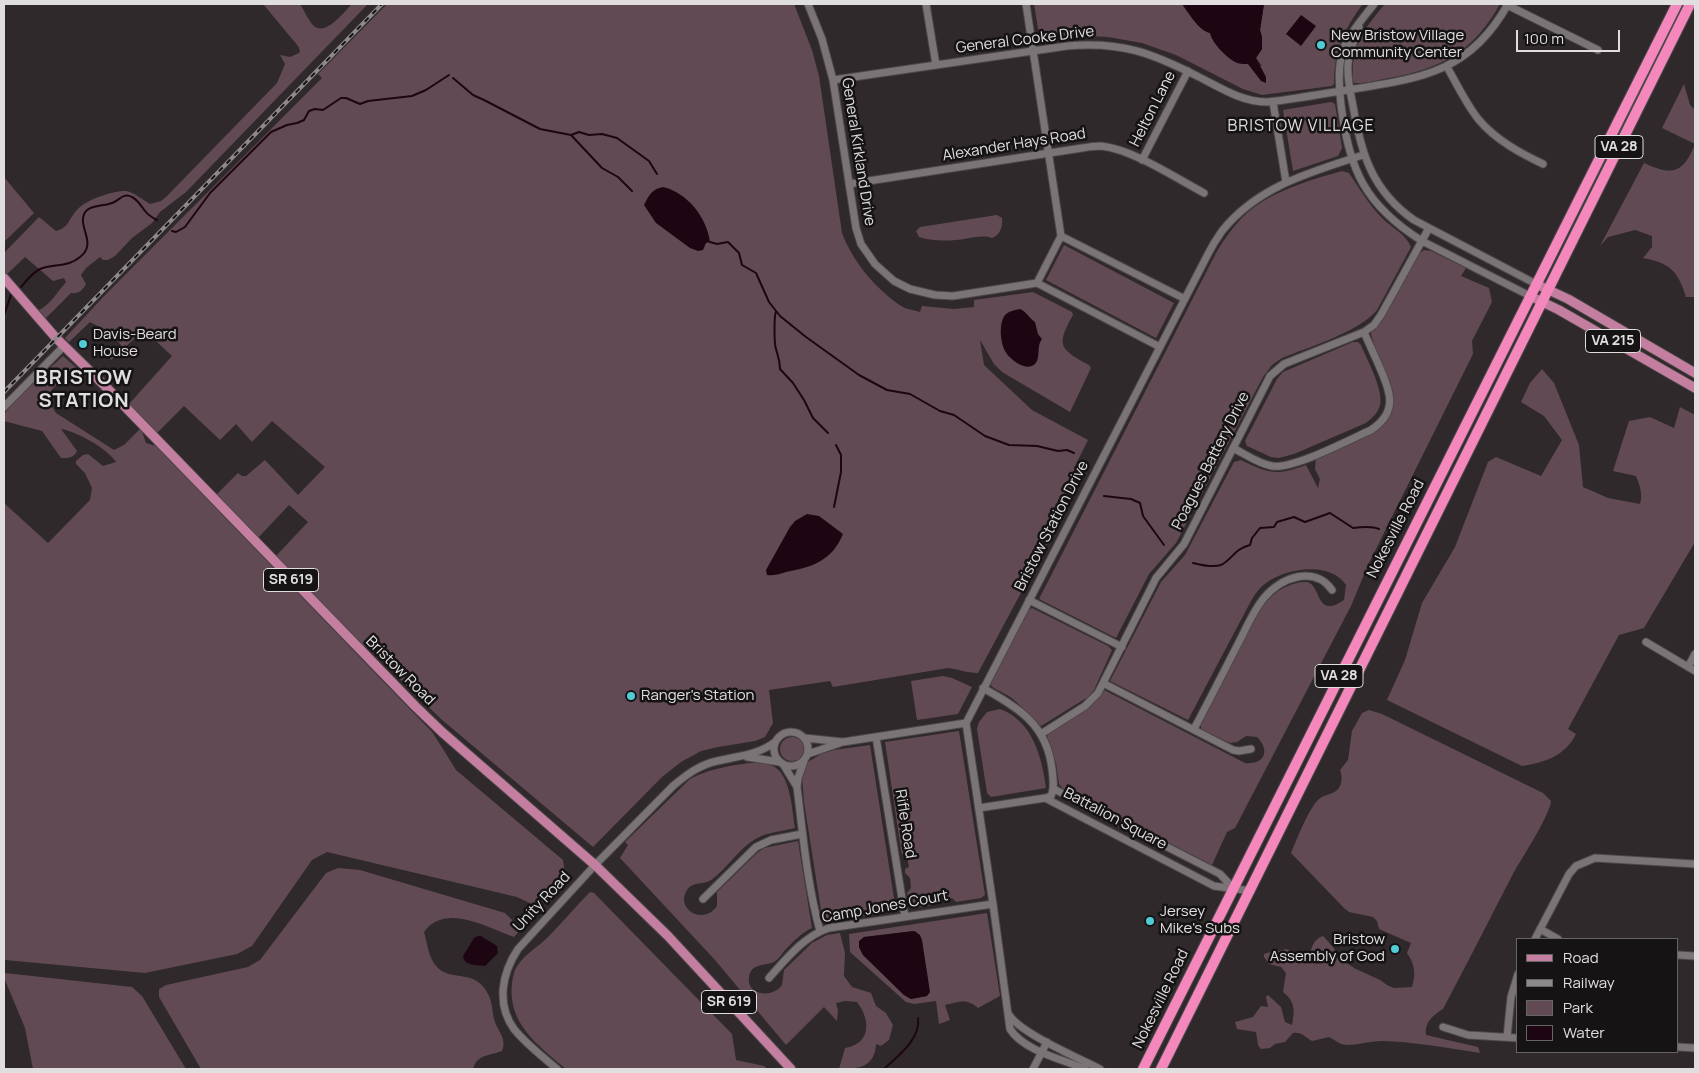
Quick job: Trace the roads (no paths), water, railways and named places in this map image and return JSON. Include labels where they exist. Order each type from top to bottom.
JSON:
[{"type":"highway","name":"Nokesville Road","points":[[1142,1069],[1676,4]]},
{"type":"highway","name":"Nokesville Road","points":[[1164,1068],[1690,4]]},
{"type":"main road","name":"Bristow Road","points":[[4,278],[64,346],[112,392],[415,706],[442,732],[595,865],[668,936],[791,1069]]},
{"type":"main road","name":"VA 215","points":[[1536,284],[1568,300],[1695,373]]},
{"type":"main road","name":"VA 215","points":[[1530,296],[1559,310],[1695,388]]},
{"type":"street","name":"General Kirkland Drive","points":[[808,4],[822,39],[833,80],[856,228],[861,244],[875,264],[887,276],[902,285],[918,292],[944,296],[960,296],[1037,283]]},
{"type":"street","points":[[926,4],[936,65]]},
{"type":"street","points":[[1026,4],[1061,236],[1037,283],[1160,347]]},
{"type":"street","points":[[1374,4],[1345,45],[1339,74],[1344,125],[1351,159],[1361,182],[1382,211],[1422,241],[1530,296]]},
{"type":"street","name":"General Cooke Drive","points":[[833,80],[1088,44],[1110,45],[1153,55],[1246,100],[1273,102],[1414,79],[1447,67],[1482,40],[1496,24],[1508,4]]},
{"type":"street","points":[[1508,4],[1598,50]]},
{"type":"street","points":[[1362,19],[1349,57],[1348,73],[1363,155],[1377,181],[1408,216],[1536,284]]},
{"type":"street","points":[[1447,67],[1480,121],[1511,147],[1543,164]]},
{"type":"street","name":"Helton Lane","points":[[1142,160],[1188,71]]},
{"type":"street","points":[[1273,102],[1286,182]]},
{"type":"street","name":"Alexander Hays Road","points":[[849,184],[1101,146],[1115,149],[1142,160],[1204,193]]},
{"type":"street","name":"Bristow Station Drive","points":[[966,723],[1184,299],[1221,232],[1250,203],[1263,194],[1286,182],[1363,155]]},
{"type":"street","name":"Poagues Battery Drive","points":[[1041,734],[1085,706],[1095,697],[1156,578],[1184,544],[1266,382],[1274,371],[1284,364],[1364,332],[1374,325],[1382,315],[1429,228]]},
{"type":"street","points":[[1061,236],[1184,299]]},
{"type":"street","points":[[1233,448],[1269,466],[1282,466],[1322,451],[1378,426],[1386,417],[1389,408],[1390,392],[1364,332]]},
{"type":"street","points":[[4,407],[64,346]]},
{"type":"street","points":[[1194,729],[1255,612],[1271,590],[1294,578],[1310,576],[1324,580],[1332,590]]},
{"type":"street","points":[[1029,600],[1122,647]]},
{"type":"street","points":[[1646,642],[1695,671]]},
{"type":"street","points":[[1688,667],[1695,654]]},
{"type":"street","points":[[1103,683],[1233,750],[1239,751],[1251,748]]},
{"type":"street","points":[[983,688],[1020,710],[1041,734],[1049,755],[1054,790],[1051,796],[1045,798]]},
{"type":"street","points":[[805,738],[843,742],[966,723],[1008,1021],[1013,1034],[1021,1041],[1042,1052],[1085,1069]]},
{"type":"street","points":[[744,757],[768,747],[780,736],[790,731],[799,733],[805,738],[809,749],[798,778],[797,787],[802,834],[815,913],[820,931]]},
{"type":"street","name":"Rifle Road","points":[[876,737],[905,916]]},
{"type":"street","points":[[775,742],[774,752],[797,787]]},
{"type":"street","points":[[744,757],[796,766],[806,758],[843,742]]},
{"type":"street","name":"Unity Road","points":[[557,1069],[514,1029],[509,1020],[504,1006],[503,981],[511,959],[595,865],[672,786],[698,768],[715,762],[744,757]]},
{"type":"street","name":"Battalion Square","points":[[1054,790],[1220,874],[1233,888]]},
{"type":"street","name":"Battalion Square","points":[[979,808],[1045,798],[1214,886],[1251,890]]},
{"type":"street","points":[[703,899],[756,847],[772,840],[802,834]]},
{"type":"street","points":[[1536,938],[1570,874],[1576,866],[1585,861],[1603,858],[1695,864]]},
{"type":"street","name":"Camp Jones Court","points":[[769,978],[803,942],[820,931],[829,928],[993,904]]},
{"type":"street","points":[[1540,929],[1556,938]]},
{"type":"street","points":[[1679,955],[1695,956]]},
{"type":"street","points":[[1508,1037],[1511,997],[1516,981]]},
{"type":"street","points":[[1006,1008],[1014,1022],[1029,1032],[1100,1069]]},
{"type":"street","points":[[1443,1026],[1468,1035],[1516,1038]]},
{"type":"street","points":[[1033,1069],[1047,1042]]},
{"type":"street","points":[[1679,1047],[1695,1048]]},
{"type":"water","points":[[1182,4],[1264,4],[1260,30],[1262,49],[1256,58],[1266,77],[1266,83],[1261,81],[1248,64],[1240,64],[1228,57],[1213,41],[1210,33],[1198,25]]},
{"type":"water","points":[[1301,15],[1316,26],[1301,46],[1286,34]]},
{"type":"water","points":[[663,187],[680,195],[695,208],[705,224],[710,242],[706,243],[703,250],[698,251],[690,248],[656,223],[644,205],[651,193]]},
{"type":"water","points":[[1020,309],[1035,322],[1038,334],[1042,339],[1039,345],[1037,361],[1035,364],[1026,367],[1012,360],[1004,349],[1002,341],[1001,327],[1003,318],[1010,312]]},
{"type":"water","points":[[807,514],[819,516],[843,534],[833,551],[813,565],[779,574],[767,575],[766,570],[790,527],[795,521]]},
{"type":"water","points":[[914,931],[920,935],[922,940],[930,992],[927,996],[911,999],[904,995],[863,955],[859,947],[859,941],[864,937]]},
{"type":"water","points":[[478,936],[497,946],[498,953],[485,966],[468,963],[463,956],[474,938]]},
{"type":"waterway","points":[[172,231],[176,232],[185,227],[210,193],[271,132],[304,120],[309,111],[315,109],[323,110],[341,98],[346,98],[360,104],[368,101],[412,96],[426,90],[449,75]]},
{"type":"waterway","points":[[453,78],[473,95],[540,129],[571,135],[602,168],[618,177],[632,191]]},
{"type":"waterway","points":[[571,135],[579,132],[589,135],[602,134],[617,138],[649,161],[657,174]]},
{"type":"waterway","points":[[21,287],[40,269],[66,264],[76,260],[85,252],[87,238],[83,218],[90,208],[112,203],[124,196],[129,196],[136,200],[148,214],[157,220]]},
{"type":"waterway","points":[[710,242],[717,244],[728,242],[739,253],[742,265],[756,273],[769,302],[780,316],[859,375],[887,390],[910,394],[940,411],[954,415],[985,436],[1009,445],[1037,446],[1058,451],[1067,450],[1074,453]]},
{"type":"waterway","points":[[4,315],[11,295]]},
{"type":"waterway","points":[[776,311],[775,346],[780,369],[793,383],[813,418],[828,433]]},
{"type":"waterway","points":[[4,318],[4,328]]},
{"type":"waterway","points":[[834,507],[841,472],[841,455],[836,445]]},
{"type":"waterway","points":[[1104,496],[1131,499],[1140,503],[1143,516],[1164,545]]},
{"type":"waterway","points":[[1193,563],[1210,566],[1221,565],[1240,549],[1250,545],[1252,538],[1260,528],[1274,527],[1277,522],[1294,517],[1305,522],[1330,513],[1353,528],[1370,527],[1379,529]]},
{"type":"waterway","points":[[884,1069],[902,1053],[912,1040],[918,1026],[918,1018]]},
{"type":"railway","points":[[4,392],[382,4]]},
{"type":"place","name":"New Bristow Village Community Center","points":[[1321,45]]},
{"type":"place","name":"Davis-Beard House","points":[[83,344]]},
{"type":"place","name":"Ranger's Station","points":[[631,696]]},
{"type":"place","name":"Jersey Mike's Subs","points":[[1150,921]]},
{"type":"place","name":"Bristow Assembly of God","points":[[1395,949]]},
{"type":"district","name":"BRISTOW VILLAGE","points":[[1301,127]]},
{"type":"district","name":"BRISTOW STATION","points":[[84,390]]}]
